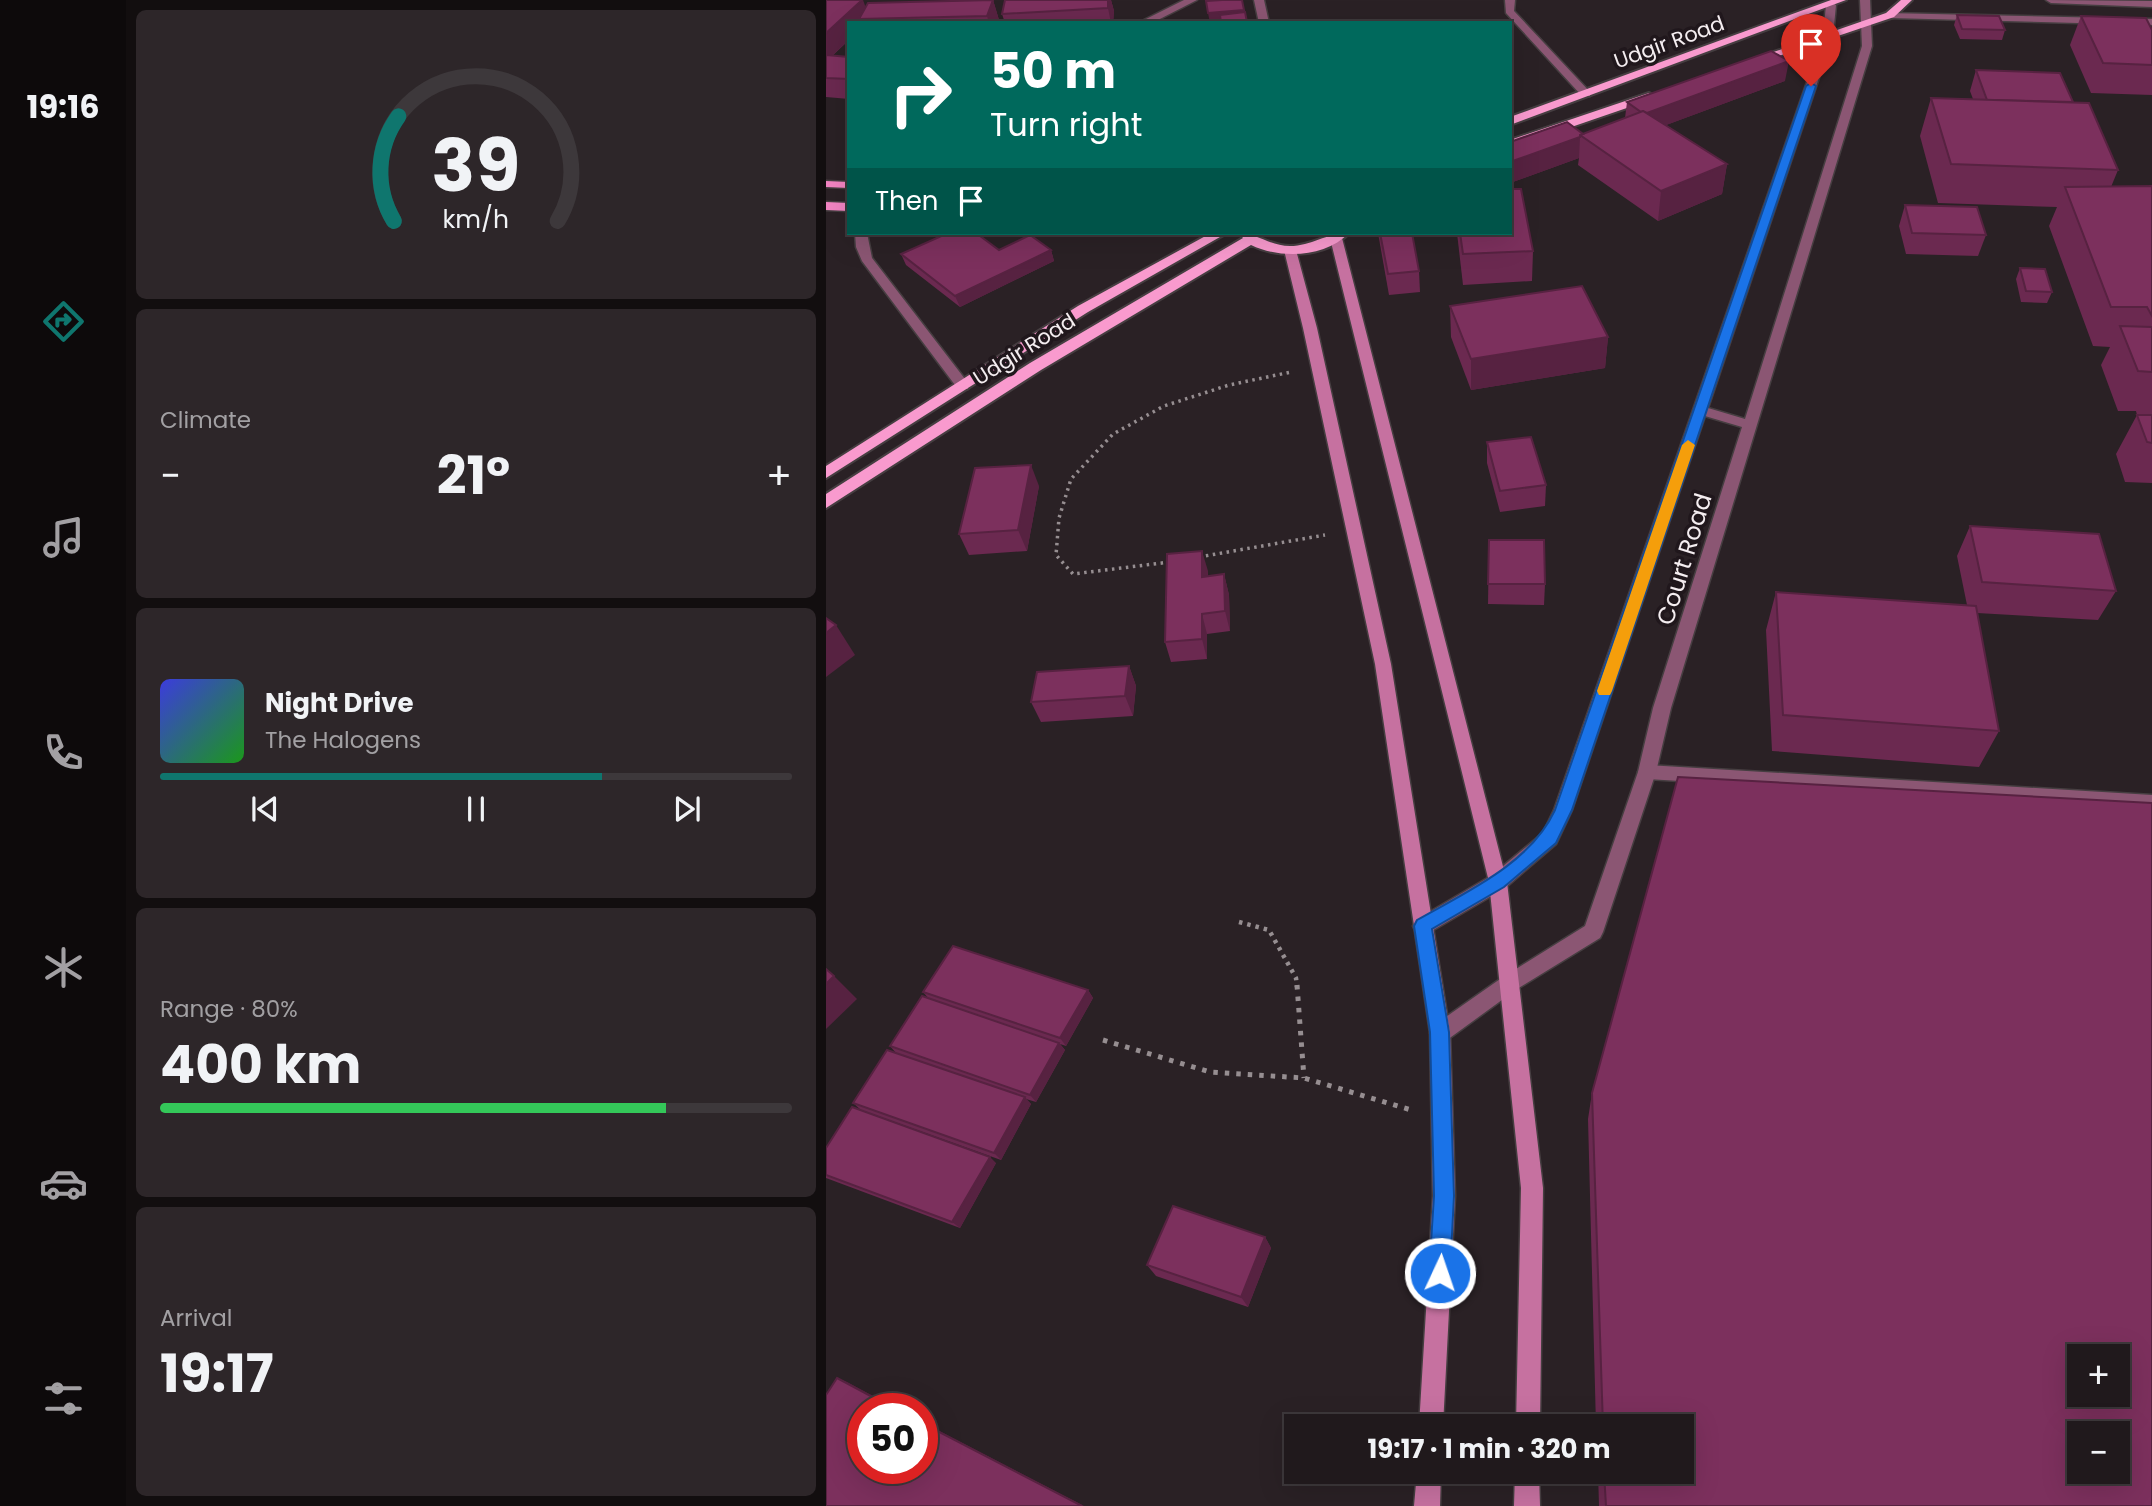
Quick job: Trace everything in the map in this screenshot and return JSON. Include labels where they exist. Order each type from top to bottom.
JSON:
[{"type":"highway","name":"Udgir Road","points":[[1735,68],[1868,24],[1890,15],[1907,0]]},
{"type":"highway","name":"Udgir Road","points":[[1512,120],[1836,3]]},
{"type":"highway","name":"Udgir Road","points":[[1512,143],[1656,95]]},
{"type":"highway","name":"Udgir Road","points":[[826,473],[1083,309],[1216,235]]},
{"type":"highway","points":[[1248,236],[1268,247],[1290,250],[1315,246],[1339,235]]},
{"type":"highway","name":"Udgir Road","points":[[826,502],[916,442],[1248,236]]},
{"type":"main road","points":[[826,184],[847,185]]},
{"type":"main road","points":[[826,206],[847,207]]},
{"type":"main road","points":[[1339,235],[1498,882],[1532,1188],[1528,1414]]},
{"type":"main road","points":[[1290,250],[1383,664],[1440,1032],[1444,1196],[1432,1414]]},
{"type":"main road","points":[[1427,1506],[1428,1484]]},
{"type":"main road","points":[[1527,1484],[1527,1506]]},
{"type":"street","points":[[1147,21],[1192,0]]},
{"type":"street","points":[[1259,0],[1264,21]]},
{"type":"street","points":[[1510,0],[1509,11],[1586,94]]},
{"type":"street","name":"Court Road","points":[[1440,1032],[1510,983],[1593,932],[1647,772],[1662,708],[1867,46],[1865,0]]},
{"type":"street","points":[[2051,0],[2152,4]]},
{"type":"street","points":[[1423,926],[1498,882],[1550,838],[1563,810],[1828,36],[1836,3]]},
{"type":"street","points":[[1890,15],[2152,22]]},
{"type":"street","points":[[861,235],[866,258],[963,386]]},
{"type":"street","points":[[1700,410],[1750,425]]},
{"type":"street","points":[[1647,772],[2152,802]]},
{"type":"path","points":[[1172,562],[1073,574],[1056,555],[1059,518],[1071,479],[1113,434],[1164,407],[1229,385],[1318,366]]},
{"type":"path","points":[[1198,557],[1354,530]]},
{"type":"path","points":[[1239,922],[1269,930],[1296,978],[1304,1078]]},
{"type":"path","points":[[1103,1040],[1210,1072],[1304,1078],[1442,1120]]},
{"type":"building","points":[[826,0],[862,0],[826,33]]},
{"type":"building","points":[[993,0],[987,16],[859,19],[868,3]]},
{"type":"building","points":[[1005,0],[1108,0],[1108,8],[1002,14]]},
{"type":"building","points":[[1242,0],[1244,10],[1208,13],[1206,1]]},
{"type":"building","points":[[1245,12],[1247,21],[1221,21],[1220,15]]},
{"type":"building","points":[[1957,15],[1999,16],[2005,30],[1962,29]]},
{"type":"building","points":[[2081,16],[2146,18],[2152,30],[2152,65],[2103,63]]},
{"type":"building","points":[[1771,51],[1789,61],[1647,113],[1627,102]]},
{"type":"building","points":[[826,55],[847,57],[847,79],[826,78]]},
{"type":"building","points":[[1976,70],[2060,73],[2073,102],[1987,100]]},
{"type":"building","points":[[1931,98],[2089,103],[2118,170],[1951,164]]},
{"type":"building","points":[[1643,111],[1727,164],[1661,191],[1580,135]]},
{"type":"building","points":[[1567,122],[1583,134],[1512,161],[1512,141]]},
{"type":"building","points":[[2152,186],[2152,316],[2147,307],[2111,307],[2065,187]]},
{"type":"building","points":[[1512,189],[1521,189],[1533,251],[1463,254],[1460,235],[1512,235]]},
{"type":"building","points":[[1905,205],[1977,207],[1986,235],[1912,233]]},
{"type":"building","points":[[944,235],[979,235],[999,250],[1030,235],[1051,250],[955,296],[901,254]]},
{"type":"building","points":[[1380,235],[1412,235],[1419,271],[1388,274]]},
{"type":"building","points":[[2020,268],[2045,269],[2052,292],[2026,291]]},
{"type":"building","points":[[1582,286],[1608,337],[1471,359],[1450,306]]},
{"type":"building","points":[[2120,326],[2152,327],[2152,372],[2138,371]]},
{"type":"building","points":[[2137,415],[2152,415],[2152,443],[2147,442]]},
{"type":"building","points":[[1531,437],[1546,485],[1500,491],[1487,442]]},
{"type":"building","points":[[1031,465],[1018,530],[959,534],[975,468]]},
{"type":"building","points":[[1970,526],[2099,534],[2116,591],[1982,582]]},
{"type":"building","points":[[1489,540],[1544,540],[1545,584],[1488,584]]},
{"type":"building","points":[[1202,551],[1202,577],[1224,574],[1225,611],[1202,614],[1202,639],[1165,642],[1167,554]]},
{"type":"building","points":[[1776,592],[1976,606],[1999,731],[1783,715]]},
{"type":"building","points":[[826,618],[836,625],[826,633]]},
{"type":"building","points":[[1129,666],[1125,696],[1031,702],[1037,672]]},
{"type":"building","points":[[1678,777],[2152,803],[2152,1506],[1606,1506],[1605,1484],[1694,1484],[1694,1414],[1603,1414],[1592,1093]]},
{"type":"building","points":[[953,946],[1088,990],[1060,1038],[923,992]]},
{"type":"building","points":[[826,969],[834,976],[826,984]]},
{"type":"building","points":[[922,996],[1059,1043],[1030,1095],[890,1046]]},
{"type":"building","points":[[887,1050],[1025,1097],[994,1153],[853,1103]]},
{"type":"building","points":[[852,1107],[990,1157],[952,1222],[826,1175],[826,1148]]},
{"type":"building","points":[[1173,1206],[1265,1237],[1241,1297],[1147,1265]]},
{"type":"building","points":[[837,1378],[865,1393],[847,1393],[847,1484],[938,1484],[938,1431],[1082,1506],[826,1506],[826,1395]]},
{"type":"slow traffic","points":[[1604,691],[1688,445]]},
{"type":"route","points":[[1440,1273],[1444,1196],[1440,1032],[1423,926],[1498,882],[1550,838],[1563,810],[1811,86]]}]
